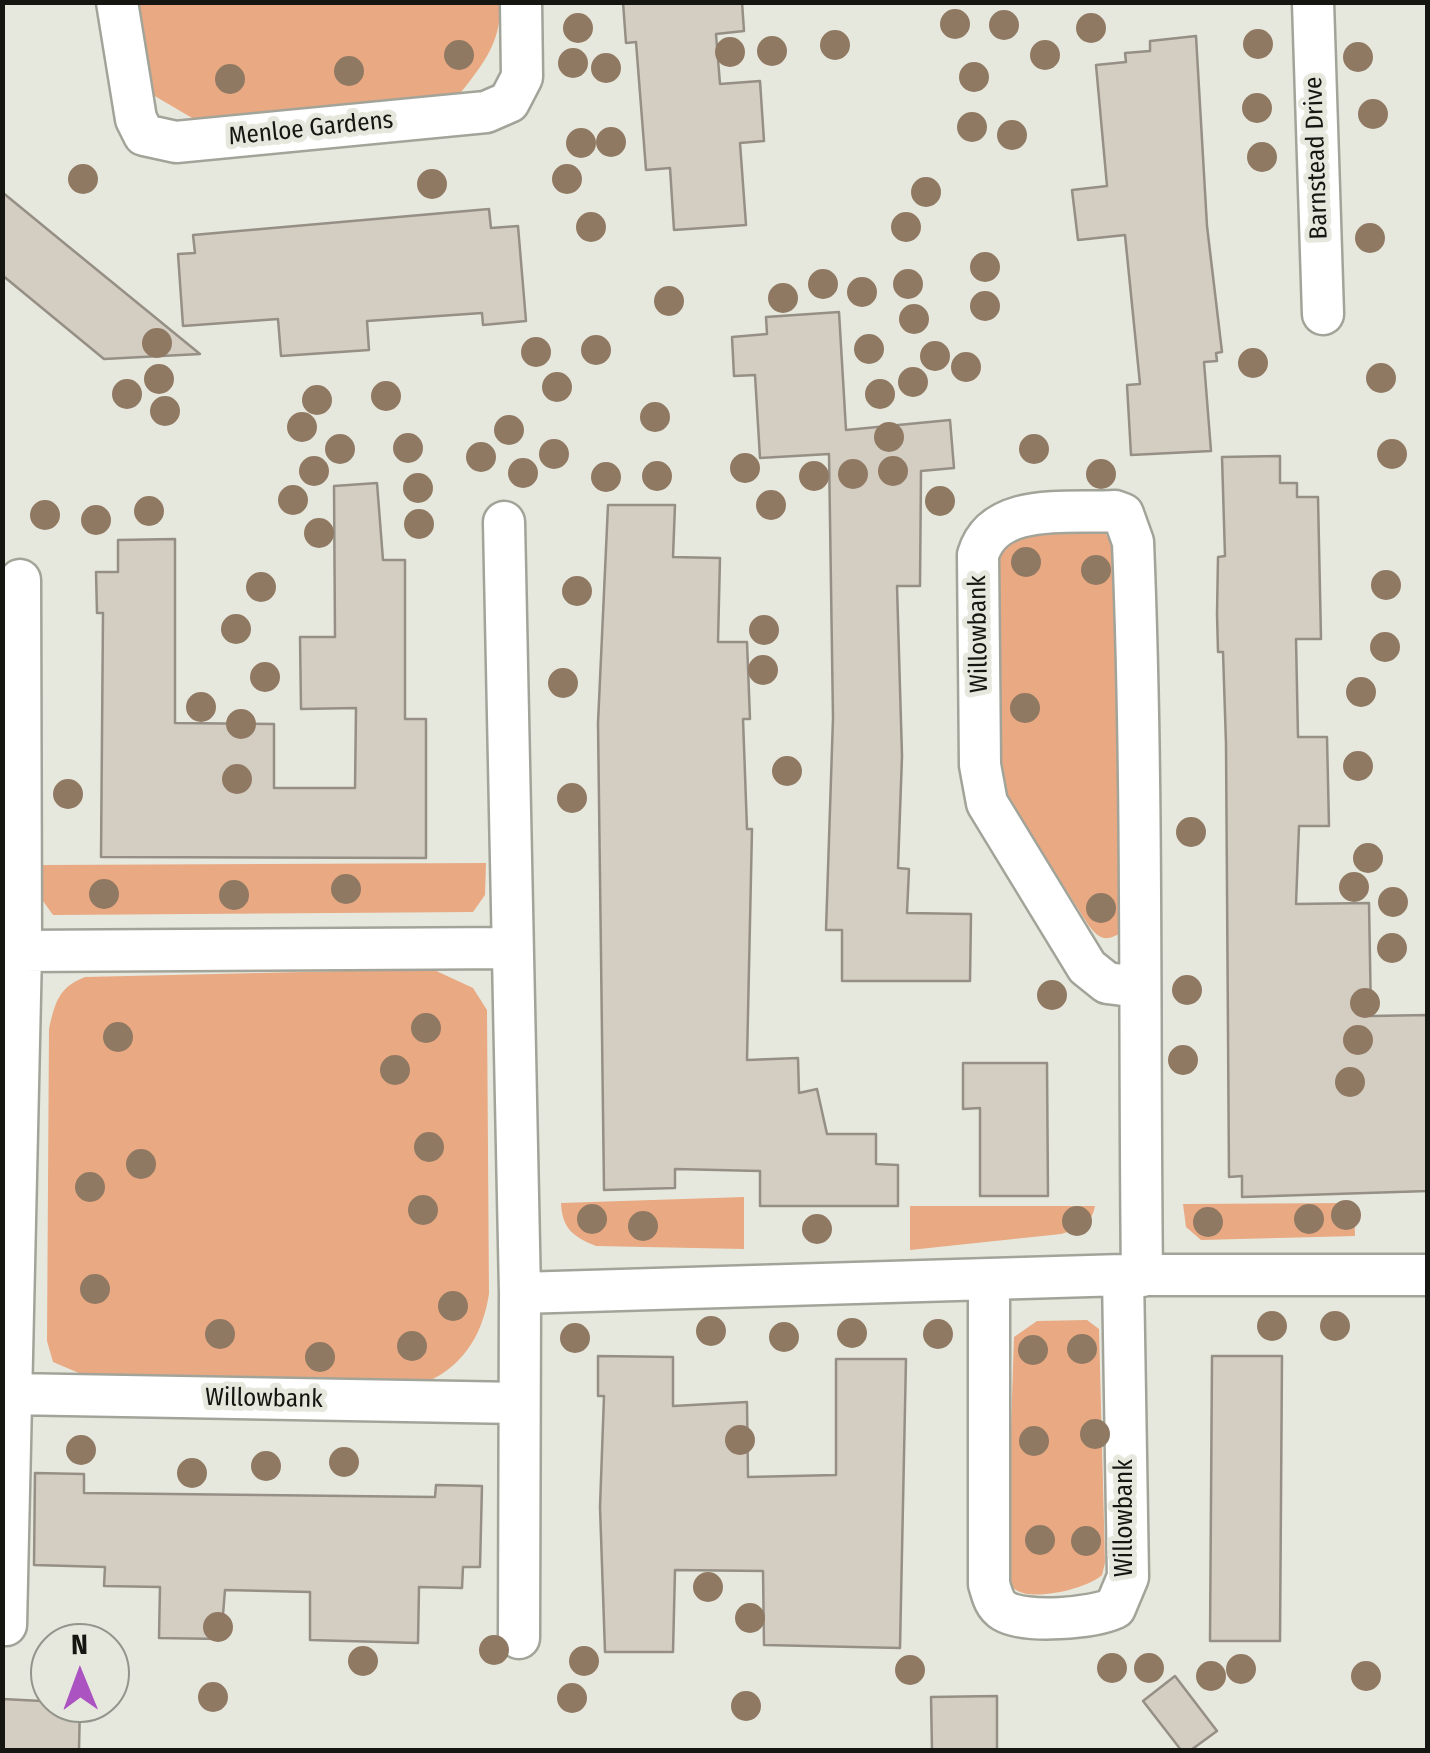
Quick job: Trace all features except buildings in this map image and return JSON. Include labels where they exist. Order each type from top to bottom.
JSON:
[{"type":"street","name":"Menloe Gardens","points":[[117,2],[136,119],[144,134],[176,142],[486,112],[510,102],[522,78],[521,2]]},
{"type":"street","name":"Barnstead Drive","points":[[1313,2],[1323,314]]},
{"type":"street","name":"Willowbank","points":[[989,1280],[989,1584],[994,1600],[1002,1610],[1021,1617],[1098,1616],[1115,1608],[1128,1577],[1143,775],[1134,542],[1128,524],[1115,511],[1007,518],[990,528],[978,555],[980,765],[987,803],[1087,967],[1107,983],[1138,987]]},
{"type":"street","points":[[504,522],[520,1294],[518,1638]]},
{"type":"street","points":[[6,1625],[20,951],[20,580]]},
{"type":"street","points":[[20,951],[512,948]]},
{"type":"street","points":[[520,1294],[1132,1276],[1428,1274]]},
{"type":"street","name":"Willowbank","points":[[11,1394],[518,1403]]},
{"type":"shaded area","points":[[138,3],[500,3],[500,18],[481,66],[455,100],[199,122],[153,95],[146,82]]},
{"type":"shaded area","points":[[1090,528],[1106,534],[1113,547],[1121,900],[1119,934],[1109,938],[1099,936],[1089,926],[1008,799],[1001,775],[999,549],[1010,536]]},
{"type":"shaded area","points":[[486,863],[485,895],[473,912],[53,915],[43,901],[43,865]]},
{"type":"shaded area","points":[[432,969],[473,988],[487,1010],[489,1294],[475,1338],[458,1361],[420,1385],[86,1376],[53,1362],[47,1341],[49,1029],[56,1003],[64,991],[85,977]]},
{"type":"shaded area","points":[[744,1197],[744,1249],[596,1246],[571,1231],[561,1203]]},
{"type":"shaded area","points":[[1354,1203],[1355,1236],[1201,1240],[1186,1227],[1183,1204]]},
{"type":"shaded area","points":[[910,1206],[1095,1206],[1083,1226],[1061,1234],[910,1250]]},
{"type":"shaded area","points":[[1087,1320],[1099,1329],[1105,1563],[1102,1575],[1085,1585],[1047,1594],[1024,1593],[1014,1589],[1006,1577],[1014,1337],[1037,1321]]}]
